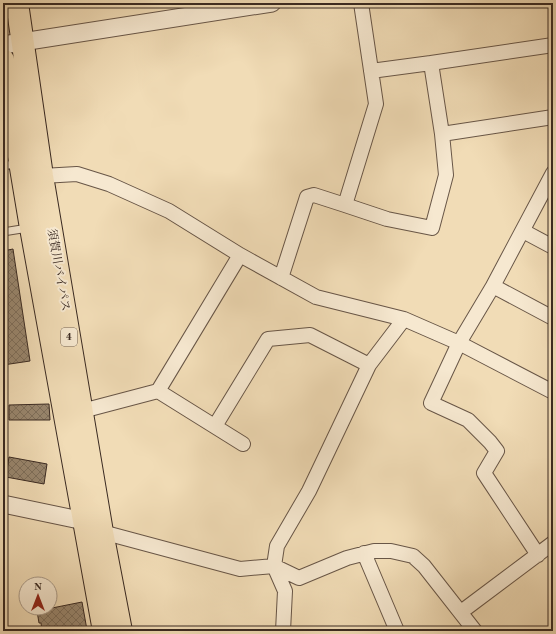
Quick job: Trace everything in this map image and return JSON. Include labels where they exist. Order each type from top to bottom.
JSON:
[{"type":"highway","name":"須賀川バイパス","points":[[16,3],[13,43],[42,176],[102,532],[121,631]]},
{"type":"highway","name":"須賀川バイパス","points":[[3,60],[12,165],[31,228],[104,631]]},
{"type":"street","points":[[13,43],[272,3]]},
{"type":"street","points":[[345,205],[376,104],[361,3]]},
{"type":"street","points":[[371,71],[553,46]]},
{"type":"street","points":[[281,278],[307,197],[314,195],[387,219],[432,228],[446,175],[442,134],[431,63]]},
{"type":"street","points":[[442,134],[553,117]]},
{"type":"street","points":[[538,554],[484,473],[497,451],[468,420],[431,403],[459,343],[493,286],[553,173]]},
{"type":"street","points":[[42,176],[76,174],[110,184],[169,210],[240,255],[316,297],[404,319],[459,343],[553,392]]},
{"type":"street","points":[[523,231],[553,247]]},
{"type":"street","points":[[82,411],[158,391],[240,255]]},
{"type":"street","points":[[493,286],[553,318]]},
{"type":"street","points":[[283,631],[285,591],[274,566],[277,546],[309,491],[369,365],[404,319]]},
{"type":"street","points":[[215,426],[268,339],[310,335],[369,365]]},
{"type":"street","points":[[158,391],[243,444]]},
{"type":"street","points":[[3,504],[84,521],[102,532],[240,569],[274,566],[298,578],[347,558],[374,551],[391,551],[413,556],[424,566],[475,631]]},
{"type":"street","points":[[461,612],[553,544]]},
{"type":"street","points":[[364,553],[397,631]]},
{"type":"lane","points":[[3,232],[31,228]]},
{"type":"building","points":[[13,249],[30,361],[3,365],[3,251]]},
{"type":"building","points":[[49,404],[50,420],[9,420],[9,405]]},
{"type":"building","points":[[9,457],[47,464],[44,484],[6,477]]},
{"type":"building","points":[[82,602],[87,630],[42,631],[38,616],[58,616],[58,607]]}]
